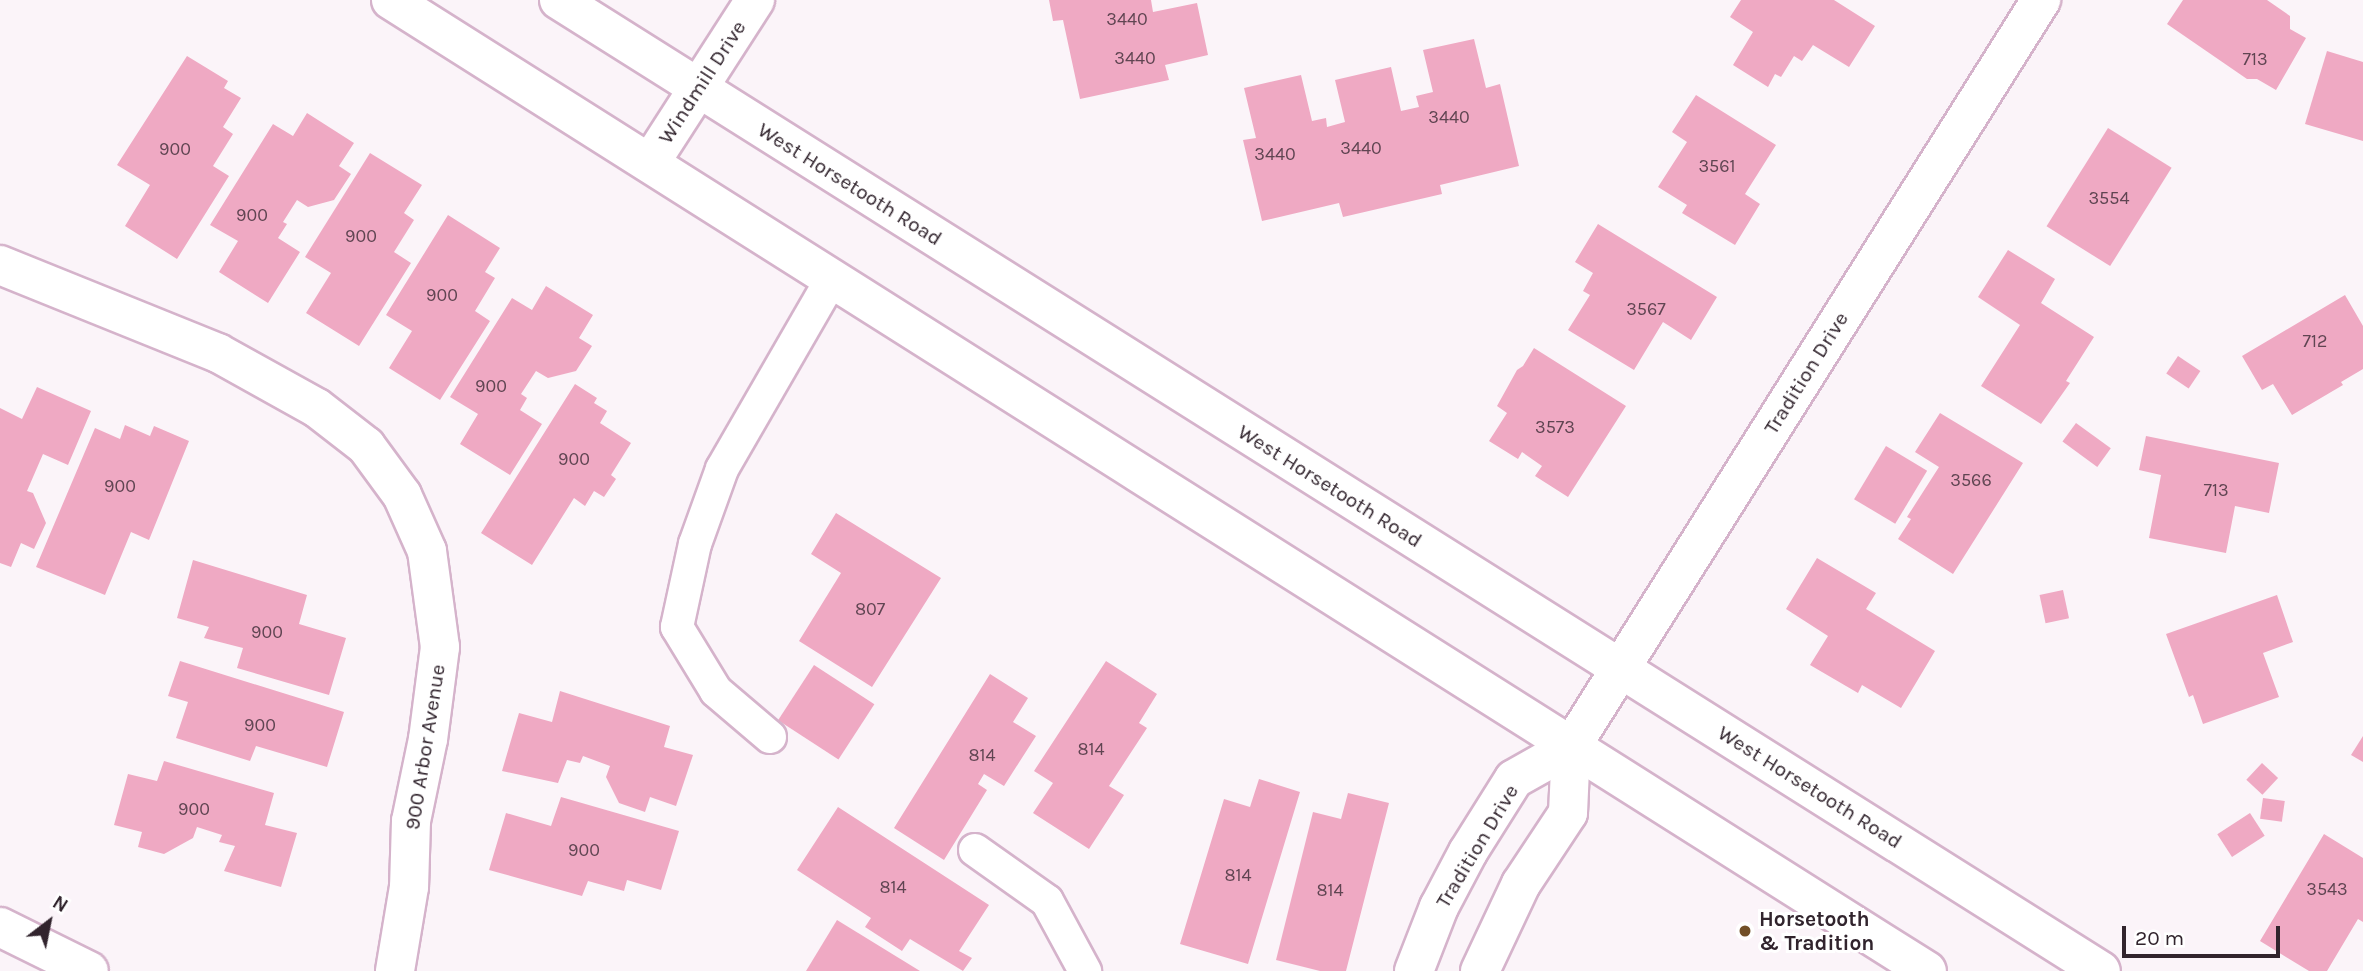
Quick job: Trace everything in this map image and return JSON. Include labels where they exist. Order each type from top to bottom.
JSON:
[{"type":"main road","points":[[391,0],[1927,971]]},
{"type":"main road","name":"West Horsetooth Road","points":[[559,0],[2101,971]]},
{"type":"main road","name":"Windmill Drive","points":[[650,163],[755,0]]},
{"type":"main road","name":"Tradition Drive","points":[[1414,971],[1439,907],[1468,852],[1514,779],[1571,747],[2041,0]]},
{"type":"main road","name":"900 Arbor Avenue","points":[[0,265],[218,353],[317,408],[366,446],[402,495],[427,551],[440,647],[429,740],[411,821],[409,887],[395,971]]},
{"type":"main road","points":[[1480,971],[1521,884],[1568,813],[1571,747]]},
{"type":"main road","points":[[0,927],[89,971]]},
{"type":"lane","points":[[770,737],[716,691],[677,627],[695,544],[722,469],[831,280]]},
{"type":"lane","points":[[975,850],[1046,901],[1085,971]]},
{"type":"building","points":[[1049,0],[1151,0],[1153,12],[1197,3],[1208,55],[1165,65],[1169,80],[1080,99],[1063,20],[1053,21]]},
{"type":"building","points":[[1741,0],[1834,0],[1875,26],[1849,67],[1813,45],[1802,61],[1794,56],[1781,77],[1775,74],[1768,87],[1733,65],[1753,32],[1730,17]]},
{"type":"building","points":[[2183,0],[2267,0],[2290,16],[2290,29],[2306,38],[2276,90],[2257,79],[2247,79],[2167,24]]},
{"type":"building","points":[[1474,39],[1486,88],[1500,84],[1519,166],[1440,185],[1442,194],[1343,217],[1339,203],[1262,221],[1243,140],[1256,138],[1244,88],[1301,75],[1312,121],[1326,118],[1327,127],[1345,122],[1335,80],[1391,67],[1401,111],[1419,107],[1416,96],[1433,92],[1423,50]]},
{"type":"building","points":[[2327,51],[2363,62],[2363,141],[2305,124]]},
{"type":"building","points":[[187,56],[228,81],[224,88],[241,98],[223,127],[233,134],[213,166],[229,176],[177,259],[125,226],[150,185],[117,165]]},
{"type":"building","points":[[1696,95],[1776,145],[1745,194],[1760,204],[1735,245],[1682,213],[1687,205],[1658,187],[1687,142],[1672,132]]},
{"type":"building","points":[[307,113],[354,143],[339,166],[351,174],[334,200],[308,207],[297,200],[283,222],[287,224],[278,238],[300,252],[268,303],[219,272],[238,241],[210,225],[273,124],[293,136]]},
{"type":"building","points":[[2108,128],[2172,168],[2110,266],[2047,226]]},
{"type":"building","points":[[370,153],[422,185],[404,213],[414,220],[394,252],[411,263],[359,346],[306,313],[331,273],[305,257]]},
{"type":"building","points":[[448,215],[500,248],[485,272],[495,278],[475,311],[490,321],[440,400],[389,368],[412,331],[386,315]]},
{"type":"building","points":[[1598,224],[1717,297],[1691,340],[1663,322],[1634,370],[1568,330],[1590,295],[1583,291],[1593,273],[1575,262]]},
{"type":"building","points":[[2008,250],[2055,279],[2041,303],[2094,337],[2066,381],[2070,383],[2041,424],[1981,386],[2020,325],[1978,297]]},
{"type":"building","points":[[546,286],[593,315],[579,338],[592,346],[576,371],[548,378],[536,371],[521,394],[527,398],[520,410],[542,424],[510,475],[460,444],[478,414],[450,397],[512,298],[532,310]]},
{"type":"building","points":[[2345,295],[2363,326],[2363,369],[2341,382],[2343,385],[2292,415],[2273,384],[2262,390],[2242,356]]},
{"type":"building","points":[[1534,348],[1626,406],[1568,497],[1535,476],[1542,466],[1522,452],[1518,459],[1489,441],[1507,413],[1497,406],[1517,370],[1523,366]]},
{"type":"building","points":[[2178,356],[2200,371],[2189,389],[2166,373]]},
{"type":"building","points":[[575,384],[597,398],[594,403],[607,411],[600,423],[631,443],[611,475],[616,479],[604,497],[594,491],[585,506],[574,498],[532,565],[481,533]]},
{"type":"building","points":[[37,387],[91,411],[68,465],[43,454],[27,491],[33,493],[46,523],[34,549],[21,543],[11,567],[0,563],[0,408],[22,419]]},
{"type":"building","points":[[1940,413],[2023,463],[1953,574],[1898,539],[1911,519],[1907,517],[1939,467],[1915,452]]},
{"type":"building","points":[[2076,423],[2111,448],[2097,467],[2062,442]]},
{"type":"building","points":[[125,425],[150,436],[154,426],[189,441],[149,540],[131,532],[105,595],[36,567],[95,428],[120,439]]},
{"type":"building","points":[[2146,436],[2279,463],[2269,513],[2235,506],[2226,553],[2149,538],[2161,475],[2139,470]]},
{"type":"building","points":[[1886,446],[1927,471],[1895,524],[1854,499]]},
{"type":"building","points":[[836,513],[941,578],[872,687],[799,641],[841,573],[811,554]]},
{"type":"building","points":[[1817,558],[1876,593],[1866,609],[1935,651],[1901,708],[1862,685],[1858,693],[1810,665],[1828,636],[1786,609]]},
{"type":"building","points":[[193,560],[307,595],[299,624],[346,638],[329,695],[237,668],[243,648],[204,638],[209,627],[177,618]]},
{"type":"building","points":[[2063,590],[2069,618],[2046,623],[2040,595]]},
{"type":"building","points":[[2277,595],[2293,642],[2263,653],[2279,697],[2203,724],[2193,695],[2189,697],[2166,634]]},
{"type":"building","points":[[180,661],[344,712],[327,767],[256,746],[250,761],[176,738],[188,702],[168,696]]},
{"type":"building","points":[[1106,661],[1157,694],[1139,723],[1147,728],[1109,786],[1124,795],[1089,849],[1033,813],[1053,783],[1034,771]]},
{"type":"building","points":[[814,665],[874,704],[838,760],[778,720]]},
{"type":"building","points":[[990,674],[1028,698],[1013,722],[1036,736],[1004,786],[984,774],[978,784],[987,790],[944,860],[894,828]]},
{"type":"building","points":[[560,691],[670,726],[664,747],[693,755],[676,806],[650,797],[645,812],[619,803],[606,777],[610,766],[583,756],[580,763],[567,760],[558,783],[502,771],[519,713],[552,722]]},
{"type":"building","points":[[2363,736],[2363,762],[2351,755]]},
{"type":"building","points":[[164,761],[274,793],[265,825],[297,833],[281,887],[224,871],[235,846],[219,842],[222,835],[197,827],[193,838],[164,854],[138,847],[142,832],[114,825],[128,774],[157,781]]},
{"type":"building","points":[[2262,763],[2278,778],[2262,795],[2246,780]]},
{"type":"building","points":[[1259,779],[1300,792],[1248,964],[1180,944],[1224,799],[1250,807]]},
{"type":"building","points":[[1348,793],[1389,803],[1346,971],[1320,971],[1276,960],[1313,812],[1341,819]]},
{"type":"building","points":[[561,797],[679,831],[661,890],[627,880],[624,891],[588,881],[582,896],[489,870],[506,813],[551,826]]},
{"type":"building","points":[[2263,798],[2285,801],[2282,822],[2260,819]]},
{"type":"building","points":[[838,807],[989,905],[959,951],[972,958],[963,971],[910,939],[902,951],[865,927],[871,918],[797,870]]},
{"type":"building","points":[[2250,813],[2265,836],[2232,857],[2217,834]]},
{"type":"building","points":[[2324,834],[2363,858],[2363,922],[2358,919],[2327,971],[2309,971],[2260,941]]},
{"type":"building","points":[[837,920],[920,971],[806,971]]},
{"type":"place","name":"Horsetooth & Tradition","points":[[1745,931]]}]
